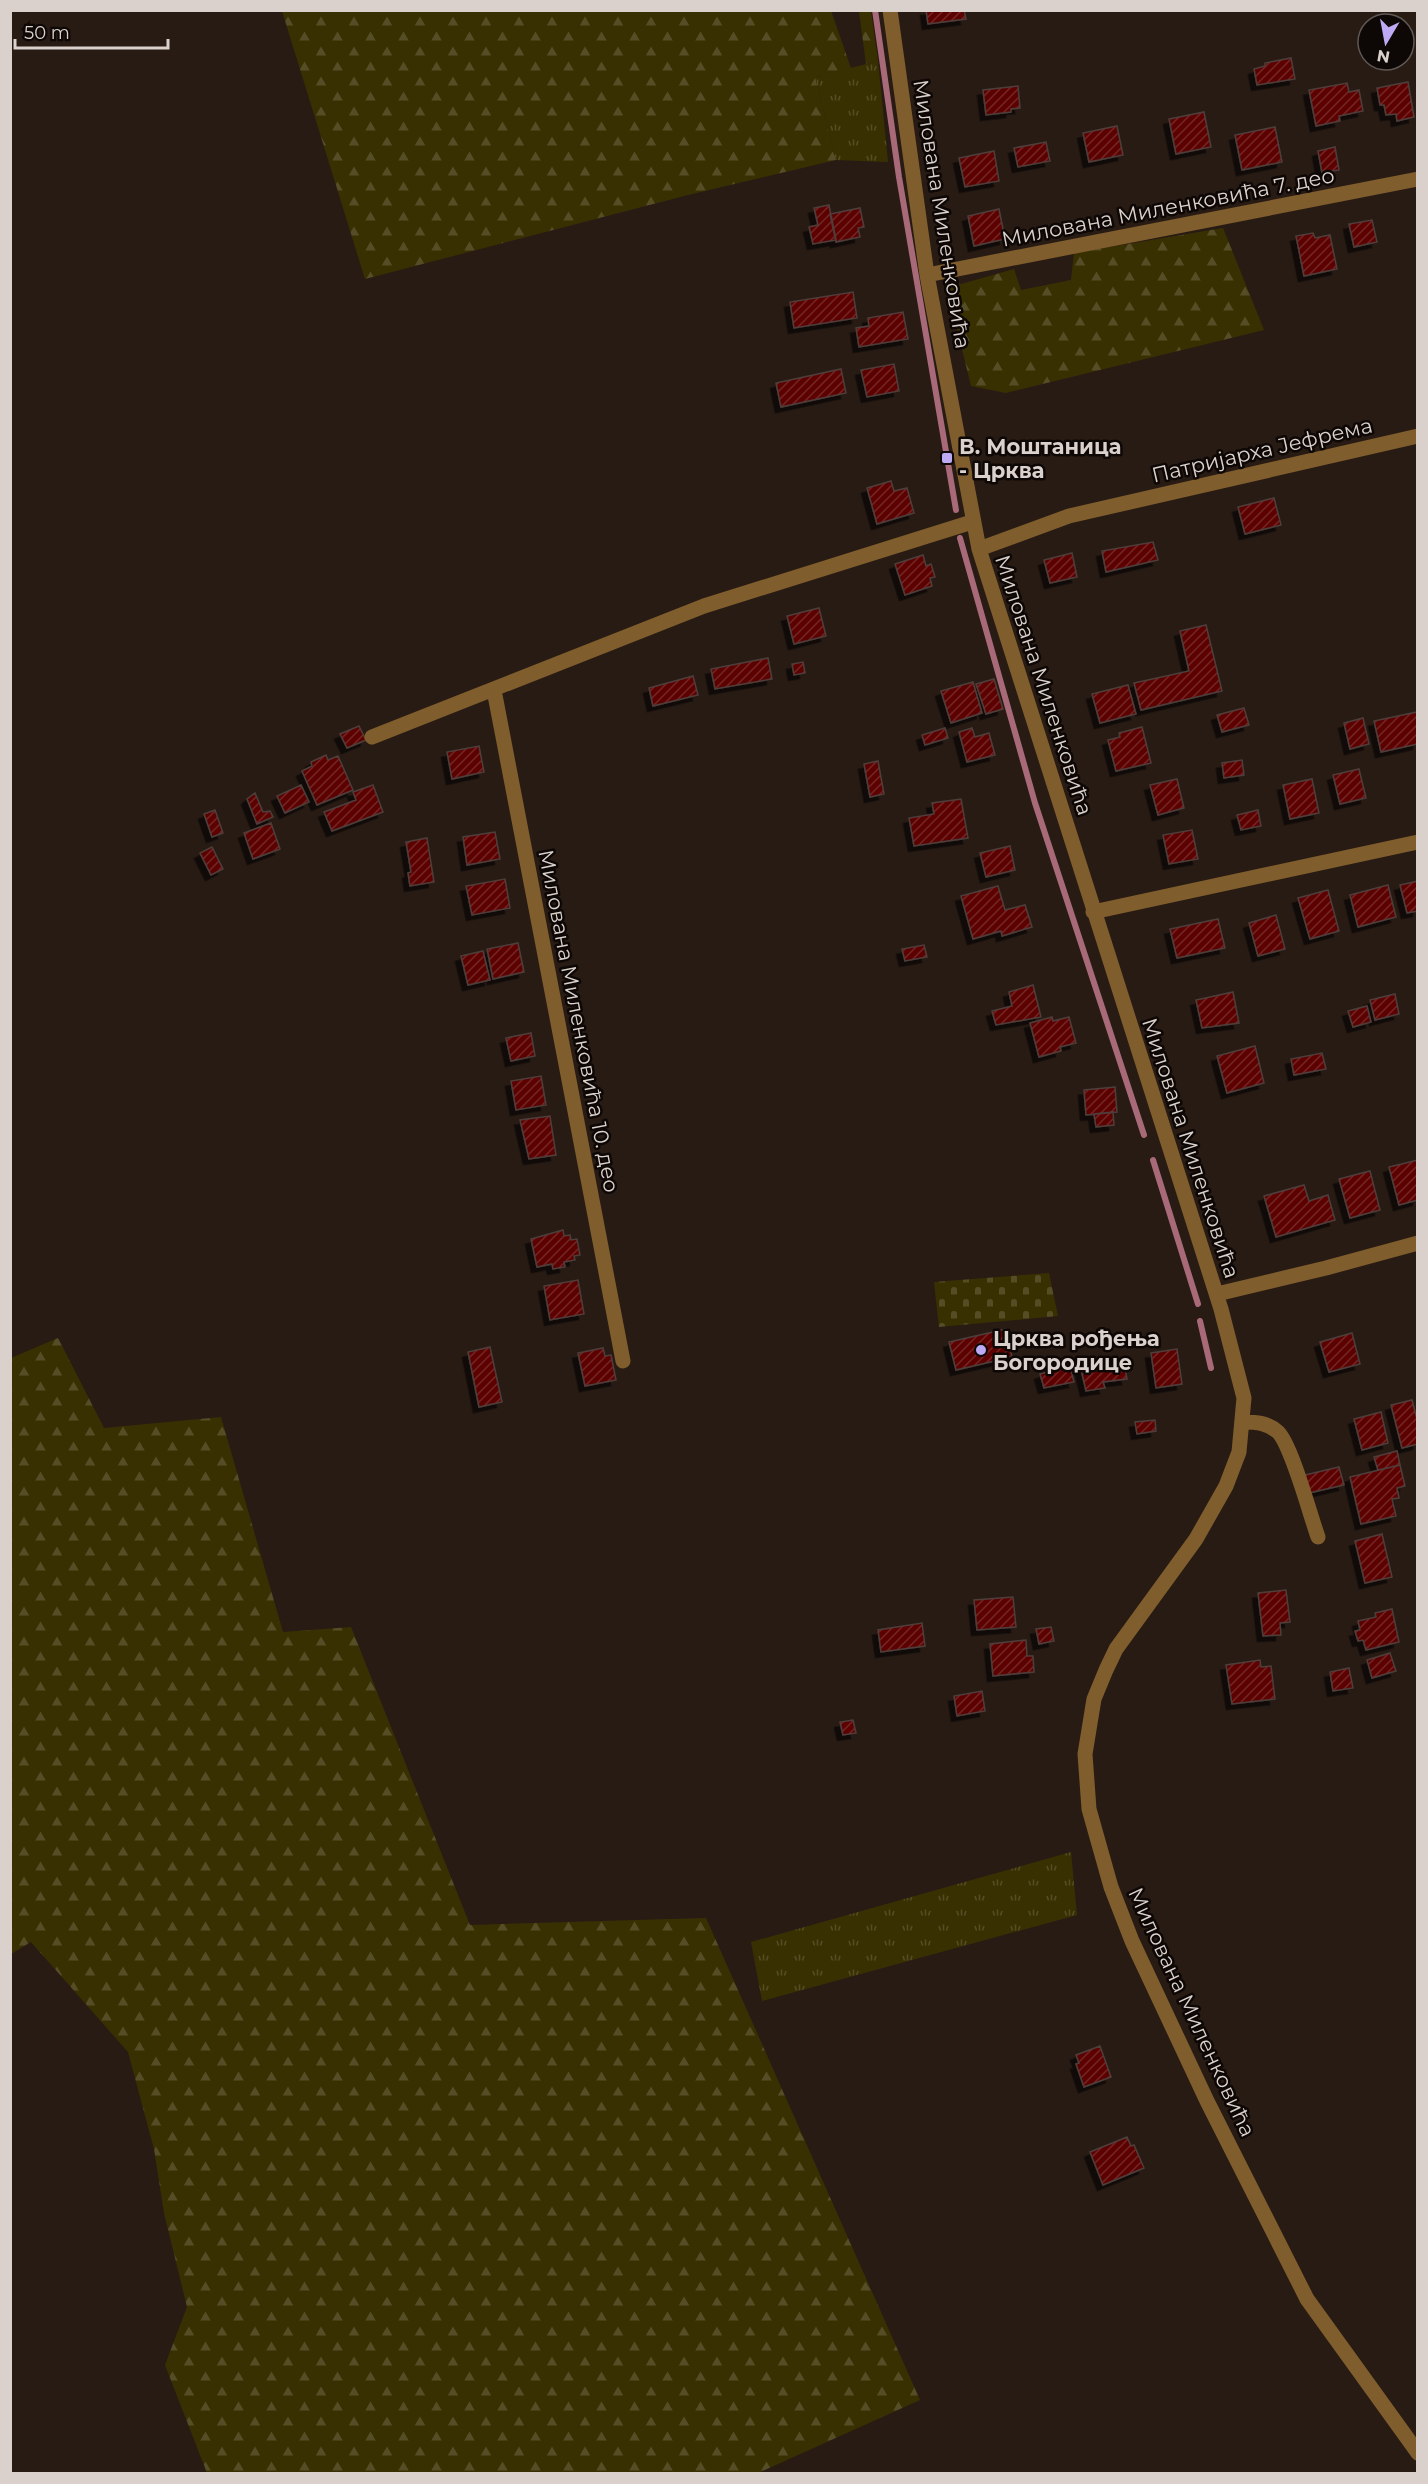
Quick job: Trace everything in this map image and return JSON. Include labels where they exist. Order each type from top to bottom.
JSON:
[{"type":"street","name":"Милована Миленковића","points":[[890,10],[927,275],[972,522],[1093,912],[1216,1294],[1244,1398],[1239,1452],[1226,1486],[1211,1515],[1170,1576],[1116,1649],[1106,1670],[1090,1716],[1085,1754],[1089,1809],[1102,1859],[1120,1909],[1164,2012],[1307,2299],[1418,2453]]},
{"type":"street","name":"Милована Миленковића 7. део","points":[[927,275],[1418,179]]},
{"type":"street","name":"Патријарха Јефрема","points":[[979,549],[1069,516],[1418,436]]},
{"type":"street","points":[[372,737],[704,606],[972,522]]},
{"type":"street","name":"Милована Миленковића 10. део","points":[[494,690],[623,1361]]},
{"type":"street","points":[[1093,912],[1418,842]]},
{"type":"street","points":[[1216,1294],[1418,1243]]},
{"type":"street","points":[[1243,1422],[1267,1425],[1282,1437],[1318,1537]]},
{"type":"green space","points":[[282,11],[831,11],[851,68],[815,77],[836,160],[688,195],[365,279]]},
{"type":"green space","points":[[859,11],[871,11],[878,61],[866,64]]},
{"type":"green space","points":[[878,61],[888,162],[836,160],[815,77]]},
{"type":"green space","points":[[1223,228],[1264,330],[1006,393],[971,386],[947,288],[1014,269],[1021,290],[1071,280],[1074,253]]},
{"type":"green space","points":[[1049,1273],[1058,1316],[939,1327],[934,1282]]},
{"type":"green space","points":[[58,1338],[104,1428],[221,1417],[283,1632],[351,1627],[470,1925],[706,1918],[920,2400],[758,2473],[207,2473],[165,2365],[187,2307],[164,2213],[154,2149],[128,2052],[31,1942],[11,1954],[11,1358]]},
{"type":"green space","points":[[1071,1852],[1077,1915],[762,2001],[751,1942]]},
{"type":"building","points":[[926,10],[964,10],[966,19],[928,24]]},
{"type":"building","points":[[1291,58],[1295,79],[1257,85],[1254,69],[1265,66],[1265,63]]},
{"type":"building","points":[[1408,82],[1414,117],[1397,121],[1396,114],[1386,115],[1384,105],[1380,105],[1377,88]]},
{"type":"building","points":[[1347,83],[1349,92],[1359,90],[1363,111],[1339,116],[1340,121],[1316,126],[1309,90]]},
{"type":"building","points":[[1018,86],[1020,108],[1011,109],[1011,112],[986,115],[983,90]]},
{"type":"building","points":[[1204,112],[1211,147],[1176,154],[1169,119]]},
{"type":"building","points":[[1117,126],[1123,155],[1089,162],[1083,133]]},
{"type":"building","points":[[1275,127],[1282,162],[1242,170],[1235,135]]},
{"type":"building","points":[[1046,142],[1050,161],[1018,167],[1014,148]]},
{"type":"building","points":[[1335,147],[1339,170],[1322,173],[1318,151]]},
{"type":"building","points":[[994,151],[999,181],[965,187],[959,158]]},
{"type":"building","points":[[829,205],[836,240],[813,244],[809,227],[818,225],[814,208]]},
{"type":"building","points":[[860,208],[864,227],[858,228],[860,237],[836,242],[830,214]]},
{"type":"building","points":[[999,209],[1005,239],[974,246],[968,216]]},
{"type":"building","points":[[1372,220],[1377,242],[1354,247],[1349,224]]},
{"type":"building","points":[[1313,233],[1315,238],[1330,235],[1337,269],[1304,276],[1296,236]]},
{"type":"building","points":[[853,292],[857,318],[794,328],[790,302]]},
{"type":"building","points":[[903,312],[908,339],[859,347],[856,328],[869,326],[868,318]]},
{"type":"building","points":[[894,364],[899,391],[867,397],[861,370]]},
{"type":"building","points":[[841,369],[846,393],[781,407],[776,383]]},
{"type":"building","points":[[891,481],[894,491],[907,488],[914,513],[877,524],[867,488]]},
{"type":"building","points":[[1274,498],[1281,525],[1245,534],[1238,507]]},
{"type":"building","points":[[1153,542],[1158,560],[1106,572],[1102,551]]},
{"type":"building","points":[[1072,553],[1077,577],[1050,583],[1044,560]]},
{"type":"building","points":[[923,555],[926,566],[931,564],[935,577],[930,578],[932,586],[905,595],[895,564]]},
{"type":"building","points":[[819,608],[826,636],[794,644],[787,616]]},
{"type":"building","points":[[1206,625],[1222,691],[1141,710],[1134,683],[1189,671],[1180,631]]},
{"type":"building","points":[[768,658],[772,679],[715,689],[711,669]]},
{"type":"building","points":[[803,662],[805,673],[794,675],[792,664]]},
{"type":"building","points":[[693,676],[698,695],[653,706],[649,688]]},
{"type":"building","points":[[994,679],[1003,709],[986,714],[976,684]]},
{"type":"building","points":[[973,682],[982,713],[951,723],[941,691]]},
{"type":"building","points":[[1128,685],[1136,714],[1100,723],[1092,694]]},
{"type":"building","points":[[1244,708],[1249,725],[1222,732],[1217,715]]},
{"type":"building","points":[[1417,712],[1418,744],[1381,752],[1374,721]]},
{"type":"building","points":[[1363,718],[1369,744],[1350,749],[1344,723]]},
{"type":"building","points":[[359,726],[366,740],[347,748],[340,734]]},
{"type":"building","points":[[1142,727],[1151,763],[1116,771],[1108,740],[1120,737],[1119,733]]},
{"type":"building","points":[[945,728],[948,738],[925,745],[922,735]]},
{"type":"building","points":[[972,728],[975,737],[989,733],[995,755],[967,762],[959,732]]},
{"type":"building","points":[[479,746],[484,772],[452,779],[447,752]]},
{"type":"building","points":[[326,755],[328,760],[338,756],[353,790],[317,805],[302,771],[312,766],[311,762]]},
{"type":"building","points":[[1242,760],[1244,775],[1224,778],[1222,763]]},
{"type":"building","points":[[878,761],[884,794],[870,797],[864,764]]},
{"type":"building","points":[[1359,769],[1366,798],[1340,804],[1333,775]]},
{"type":"building","points":[[1177,779],[1184,808],[1158,815],[1150,785]]},
{"type":"building","points":[[1312,779],[1319,813],[1290,819],[1283,785]]},
{"type":"building","points":[[301,785],[309,802],[285,813],[277,796]]},
{"type":"building","points":[[373,785],[383,812],[332,831],[324,812],[356,800],[353,792]]},
{"type":"building","points":[[255,793],[263,812],[270,811],[273,817],[257,824],[247,799]]},
{"type":"building","points":[[961,799],[968,838],[914,846],[909,818],[934,814],[932,803]]},
{"type":"building","points":[[215,810],[223,833],[212,837],[204,814]]},
{"type":"building","points":[[1258,810],[1261,826],[1241,830],[1237,815]]},
{"type":"building","points":[[271,823],[280,849],[253,859],[244,833]]},
{"type":"building","points":[[1192,830],[1198,859],[1169,864],[1163,835]]},
{"type":"building","points":[[495,832],[500,859],[467,865],[463,837]]},
{"type":"building","points":[[427,838],[434,882],[410,886],[408,873],[411,872],[406,842]]},
{"type":"building","points":[[1010,846],[1015,870],[986,877],[980,853]]},
{"type":"building","points":[[212,847],[223,869],[211,875],[200,853]]},
{"type":"building","points":[[505,879],[510,908],[472,915],[466,886]]},
{"type":"building","points":[[1418,881],[1418,911],[1407,913],[1400,885]]},
{"type":"building","points":[[1388,885],[1396,917],[1358,927],[1350,895]]},
{"type":"building","points":[[998,886],[1005,910],[1025,905],[1032,927],[1002,936],[1001,931],[973,939],[961,896]]},
{"type":"building","points":[[1328,890],[1339,931],[1310,939],[1298,898]]},
{"type":"building","points":[[1276,915],[1285,949],[1258,956],[1249,923]]},
{"type":"building","points":[[1218,919],[1225,948],[1177,958],[1170,929]]},
{"type":"building","points":[[518,943],[524,972],[493,979],[487,949]]},
{"type":"building","points":[[924,945],[927,957],[905,961],[902,949]]},
{"type":"building","points":[[483,951],[490,980],[468,985],[461,956]]},
{"type":"building","points":[[1033,985],[1041,1017],[996,1025],[992,1011],[1012,1006],[1009,992]]},
{"type":"building","points":[[1233,992],[1239,1023],[1202,1028],[1196,1000]]},
{"type":"building","points":[[1395,994],[1399,1014],[1375,1020],[1370,1000]]},
{"type":"building","points":[[1367,1006],[1371,1022],[1353,1027],[1348,1011]]},
{"type":"building","points":[[1052,1017],[1053,1021],[1069,1017],[1076,1043],[1060,1047],[1061,1051],[1039,1057],[1030,1023]]},
{"type":"building","points":[[531,1033],[535,1056],[511,1061],[506,1038]]},
{"type":"building","points":[[1255,1046],[1264,1083],[1227,1093],[1217,1056]]},
{"type":"building","points":[[1322,1053],[1326,1069],[1294,1075],[1291,1059]]},
{"type":"building","points":[[541,1076],[546,1105],[516,1110],[511,1081]]},
{"type":"building","points":[[1115,1087],[1117,1112],[1086,1115],[1084,1090]]},
{"type":"building","points":[[1113,1112],[1114,1125],[1096,1127],[1094,1114]]},
{"type":"building","points":[[550,1116],[556,1155],[529,1159],[520,1120]]},
{"type":"building","points":[[1418,1160],[1418,1200],[1399,1205],[1389,1167]]},
{"type":"building","points":[[1370,1171],[1380,1210],[1350,1218],[1339,1179]]},
{"type":"building","points":[[1304,1185],[1309,1201],[1328,1195],[1335,1220],[1276,1237],[1264,1196]]},
{"type":"building","points":[[563,1230],[564,1236],[570,1235],[571,1240],[577,1239],[580,1255],[574,1256],[575,1260],[564,1262],[565,1267],[553,1269],[552,1264],[537,1267],[531,1239]]},
{"type":"building","points":[[578,1280],[584,1314],[550,1320],[544,1286]]},
{"type":"building","name":"Црква рођења Богородице","points":[[1006,1329],[1012,1357],[956,1370],[949,1342]]},
{"type":"building","points":[[1352,1333],[1360,1364],[1329,1372],[1320,1342]]},
{"type":"building","points":[[490,1347],[502,1402],[479,1407],[468,1352]]},
{"type":"building","points":[[603,1348],[605,1356],[611,1355],[616,1380],[585,1386],[578,1353]]},
{"type":"building","points":[[1177,1349],[1182,1384],[1156,1388],[1151,1353]]},
{"type":"building","points":[[1123,1358],[1127,1379],[1103,1382],[1105,1388],[1086,1391],[1080,1365]]},
{"type":"building","points":[[1070,1366],[1074,1382],[1044,1388],[1040,1374]]},
{"type":"building","points":[[1412,1400],[1418,1423],[1418,1444],[1402,1448],[1391,1405]]},
{"type":"building","points":[[1381,1412],[1388,1443],[1362,1450],[1354,1419]]},
{"type":"building","points":[[1155,1420],[1156,1431],[1137,1434],[1135,1422]]},
{"type":"building","points":[[1397,1451],[1400,1465],[1378,1470],[1374,1457]]},
{"type":"building","points":[[1400,1465],[1405,1486],[1397,1488],[1399,1498],[1392,1499],[1396,1516],[1361,1524],[1350,1477]]},
{"type":"building","points":[[1339,1467],[1344,1485],[1309,1493],[1305,1475]]},
{"type":"building","points":[[1382,1534],[1392,1577],[1365,1583],[1355,1541]]},
{"type":"building","points":[[1286,1590],[1290,1622],[1280,1623],[1281,1635],[1263,1636],[1258,1593]]},
{"type":"building","points":[[1013,1597],[1016,1627],[977,1630],[974,1600]]},
{"type":"building","points":[[1392,1609],[1399,1642],[1366,1650],[1363,1640],[1358,1641],[1355,1631],[1360,1630],[1358,1621],[1376,1617],[1375,1613]]},
{"type":"building","points":[[922,1623],[925,1646],[881,1652],[878,1630]]},
{"type":"building","points":[[1051,1627],[1054,1641],[1039,1644],[1036,1629]]},
{"type":"building","points":[[1026,1640],[1027,1656],[1033,1656],[1034,1672],[993,1676],[990,1644]]},
{"type":"building","points":[[1390,1653],[1396,1671],[1372,1678],[1367,1660]]},
{"type":"building","points":[[1260,1660],[1261,1667],[1271,1666],[1275,1699],[1232,1704],[1226,1665]]},
{"type":"building","points":[[1349,1668],[1353,1688],[1333,1691],[1330,1672]]},
{"type":"building","points":[[982,1691],[985,1711],[957,1716],[954,1696]]},
{"type":"building","points":[[853,1720],[856,1733],[843,1735],[840,1722]]},
{"type":"building","points":[[1100,2046],[1111,2077],[1084,2087],[1076,2064],[1079,2063],[1076,2055]]},
{"type":"building","points":[[1127,2137],[1131,2146],[1134,2145],[1144,2168],[1103,2185],[1090,2152]]},
{"type":"waterway","points":[[875,10],[899,177],[956,510]]},
{"type":"waterway","points":[[960,538],[1035,803],[1144,1135]]},
{"type":"waterway","points":[[1153,1160],[1198,1304]]},
{"type":"waterway","points":[[1200,1321],[1211,1368]]},
{"type":"place","name":"В. Моштаница - Црква","points":[[947,458]]},
{"type":"place","name":"Црква рођења Богородице","points":[[981,1350]]}]
